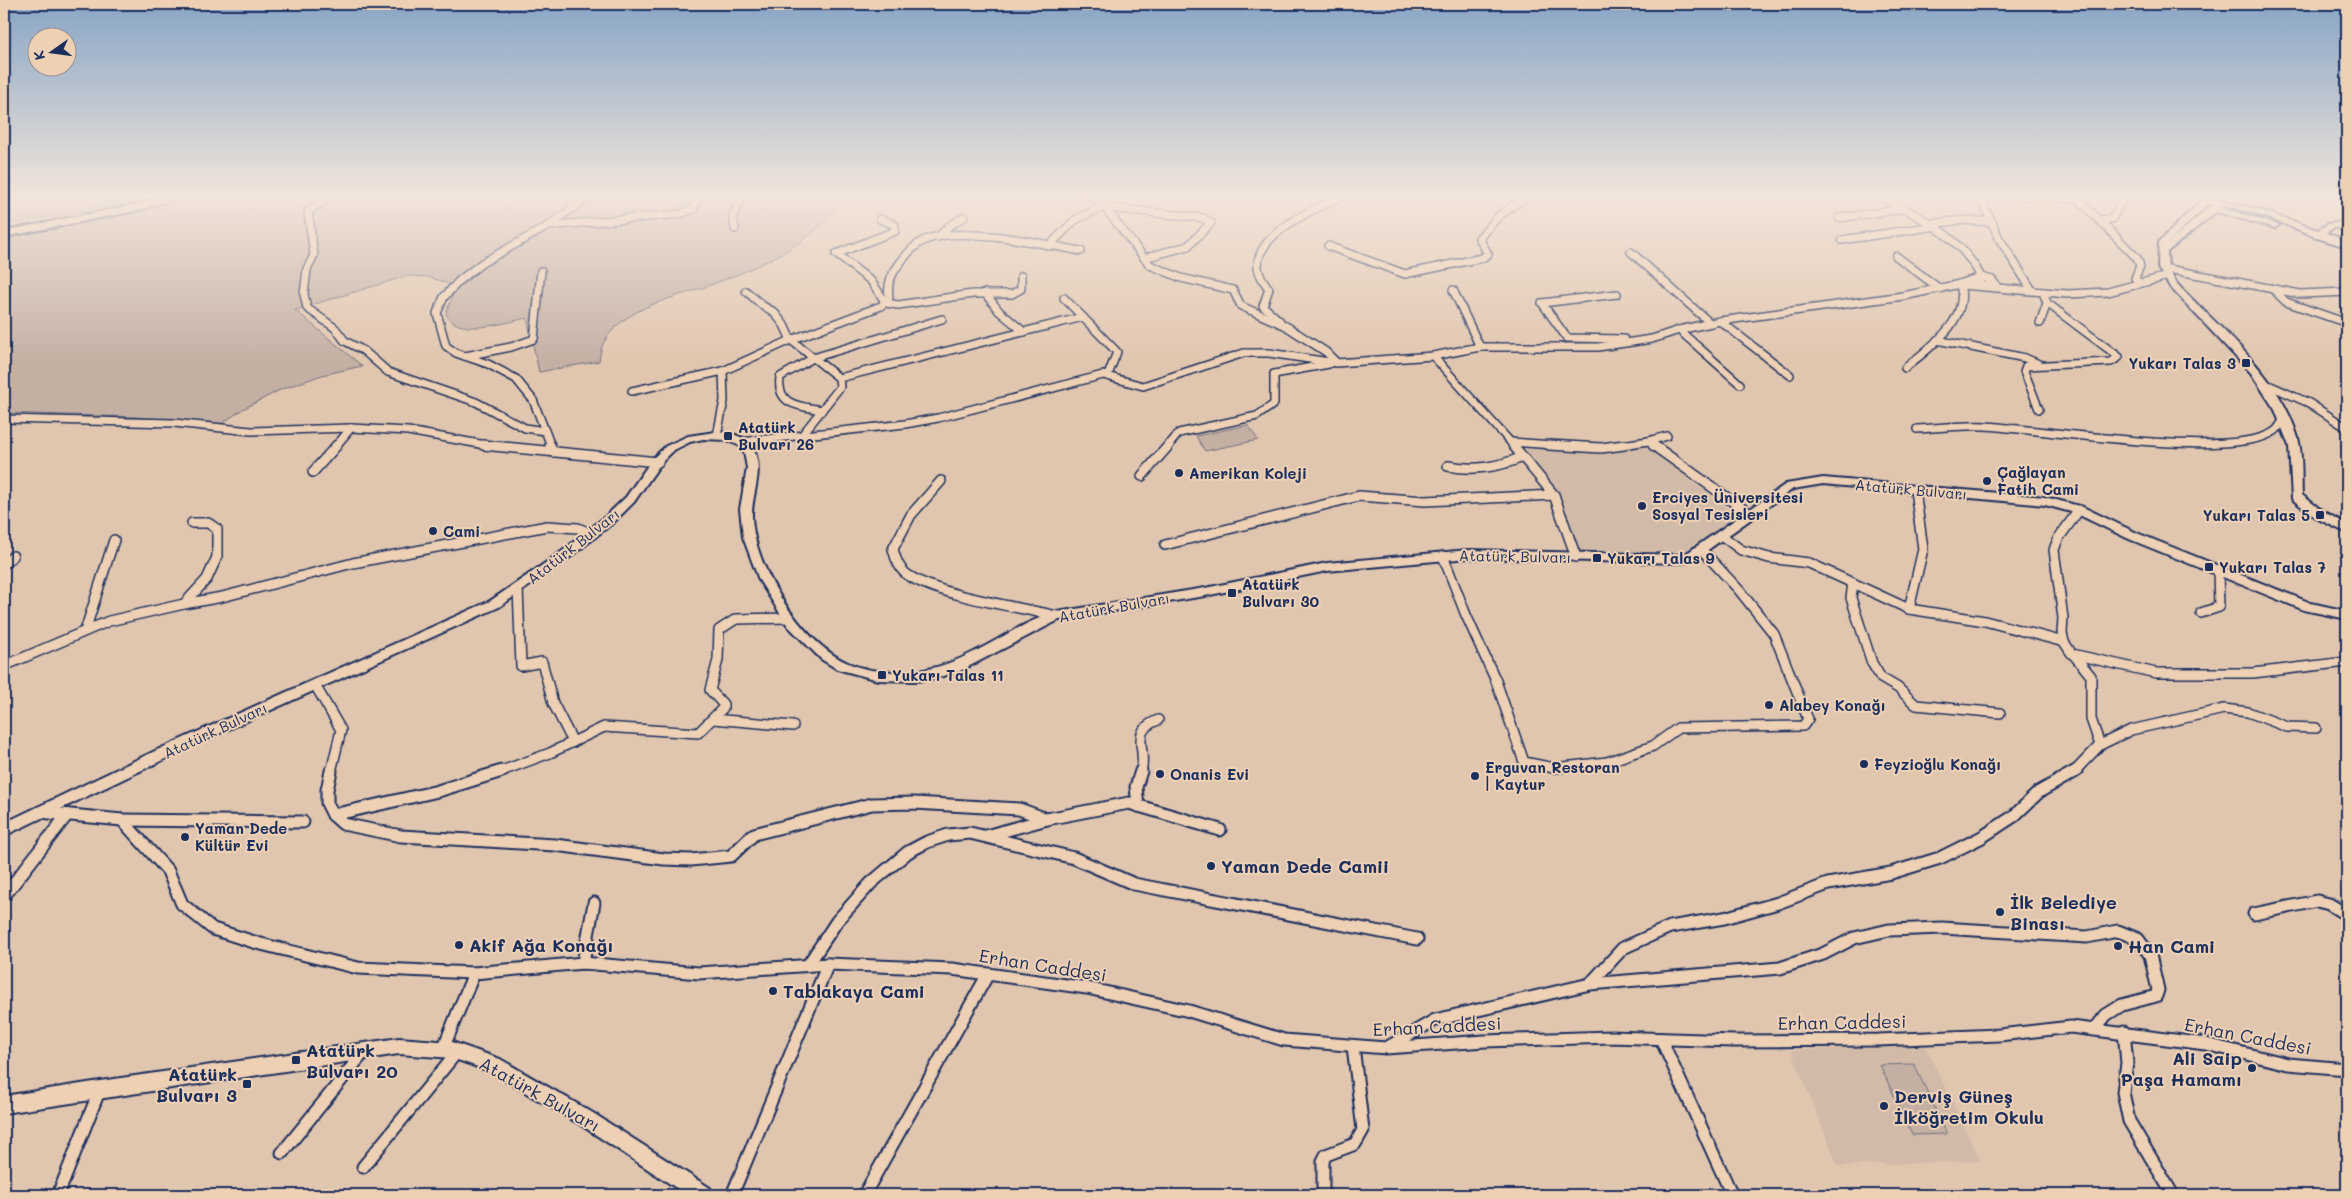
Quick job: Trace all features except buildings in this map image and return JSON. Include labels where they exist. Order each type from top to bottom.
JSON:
[{"type":"street","points":[[313,251],[314,255],[307,269],[304,294],[307,308],[335,328],[345,341],[364,351],[388,372],[476,402],[525,428],[545,431]]},
{"type":"street","points":[[505,251],[460,280],[444,297],[437,314],[446,346],[465,356],[488,364],[516,379],[533,400],[554,452]]},
{"type":"street","points":[[844,251],[836,254],[871,281],[886,303]]},
{"type":"street","points":[[886,303],[889,298],[888,280],[911,251]]},
{"type":"street","points":[[1138,251],[1150,266],[1181,278],[1224,286],[1233,290],[1241,306],[1286,326]]},
{"type":"street","points":[[1144,258],[1170,251]]},
{"type":"street","points":[[1262,251],[1258,269],[1269,289],[1263,306],[1286,326],[1326,352],[1336,362]]},
{"type":"street","points":[[1342,251],[1406,274],[1473,260],[1488,254],[1486,251]]},
{"type":"street","points":[[1967,251],[1975,260],[1982,278],[1996,285],[1988,287],[1977,282],[1982,278]]},
{"type":"street","points":[[2009,251],[2032,290]]},
{"type":"street","points":[[2129,251],[2139,262],[2140,269],[2135,278],[2139,283]]},
{"type":"street","points":[[2162,251],[2165,272],[2190,304],[2264,383],[2284,419],[2291,432],[2296,496],[2320,515],[2347,529]]},
{"type":"street","points":[[2162,255],[2166,251]]},
{"type":"street","points":[[1631,252],[1710,323]]},
{"type":"street","points":[[1896,256],[1940,288]]},
{"type":"street","points":[[465,356],[511,347],[534,339],[541,271]]},
{"type":"street","points":[[1142,476],[1179,433],[1257,416],[1274,404],[1274,374],[1336,362],[1433,356],[1480,347],[1598,347],[1652,339],[1679,330],[1720,321],[1903,296],[1982,278],[2032,290],[2068,294],[2108,292],[2139,283],[2165,272],[2300,294],[2347,292]]},
{"type":"street","points":[[632,391],[723,371],[791,340],[886,303],[898,305],[985,293],[1018,292],[1021,289],[1021,276]]},
{"type":"street","points":[[1960,284],[2032,290]]},
{"type":"street","points":[[1905,368],[1950,327],[1961,307],[1963,297],[1960,284]]},
{"type":"street","points":[[2272,289],[2286,302],[2347,323]]},
{"type":"street","points":[[1453,290],[1480,347]]},
{"type":"street","points":[[746,292],[763,306],[774,312],[784,325],[791,340],[839,378],[840,387],[802,435]]},
{"type":"street","points":[[2039,409],[2024,371],[2026,366],[2111,362],[2119,357],[2115,352],[2047,303],[2043,292]]},
{"type":"street","points":[[985,293],[999,311],[1024,332]]},
{"type":"street","points":[[1617,294],[1542,303],[1567,338],[1652,339]]},
{"type":"street","points":[[1064,298],[1117,352],[1118,356],[1108,375]]},
{"type":"street","points":[[2040,323],[2047,303]]},
{"type":"street","points":[[839,378],[1083,317]]},
{"type":"street","points":[[822,410],[789,403],[780,394],[779,381],[783,374],[813,358],[942,319]]},
{"type":"street","points":[[1720,321],[1790,375]]},
{"type":"street","points":[[1679,330],[1740,384]]},
{"type":"street","points":[[1937,340],[2025,358],[2041,365]]},
{"type":"street","points":[[741,442],[873,428],[938,418],[1097,376],[1108,375],[1143,386],[1234,354],[1254,352],[1336,362]]},
{"type":"street","points":[[1433,356],[1511,442],[1554,495],[1576,557]]},
{"type":"street","points":[[717,435],[724,401],[723,371]]},
{"type":"street","points":[[2264,383],[2308,403],[2347,428]]},
{"type":"street","points":[[4,419],[174,423],[251,431],[351,428],[408,430],[458,441],[658,462]]},
{"type":"street","points":[[1917,430],[1983,425],[2176,443],[2218,443],[2256,438],[2274,431],[2284,419]]},
{"type":"street","points":[[313,472],[351,428]]},
{"type":"street","name":"Atatürk Bulvarı","points":[[4,830],[498,602],[592,534],[627,504],[672,446],[684,440],[717,435],[741,442],[749,452],[754,465],[746,518],[754,556],[769,588],[790,618],[816,648],[839,665],[860,672],[882,676],[917,676],[953,669],[985,656],[1038,623],[1057,616],[1205,592],[1327,567],[1468,554],[1671,560],[1691,556],[1790,486],[1805,482],[1865,484],[2045,501],[2079,510],[2133,536],[2308,607],[2347,616]]},
{"type":"street","points":[[1511,442],[1601,448],[1648,441],[1667,436]]},
{"type":"street","points":[[1648,441],[1750,514]]},
{"type":"street","points":[[1448,466],[1476,471],[1493,469],[1523,457]]},
{"type":"street","points":[[941,481],[912,516],[893,550],[896,560],[904,572],[929,587],[1057,616]]},
{"type":"street","points":[[1909,609],[1923,549],[1916,490]]},
{"type":"street","points":[[1165,545],[1360,496],[1425,501],[1554,495]]},
{"type":"street","points":[[2079,510],[2058,539],[2054,550],[2063,618],[2062,633],[2064,642],[2072,654],[2084,664],[2091,676],[2094,687],[2091,717],[2100,745]]},
{"type":"street","points":[[184,604],[207,579],[217,557],[217,529],[208,523],[192,523]]},
{"type":"street","points":[[4,666],[85,631],[128,615],[222,597],[353,563],[547,526],[578,528],[592,534]]},
{"type":"street","points":[[1721,536],[1741,550],[1755,556],[1809,563],[1909,609],[1985,621],[2064,642]]},
{"type":"street","points":[[85,631],[114,540]]},
{"type":"street","points":[[1442,556],[1466,615],[1496,680],[1524,762],[1536,767],[1598,766],[1654,746],[1669,732],[1678,728],[1803,726],[1808,719],[1774,634],[1739,590],[1701,549]]},
{"type":"street","points":[[4,564],[13,556]]},
{"type":"street","points":[[2201,613],[2215,610],[2219,607],[2218,570]]},
{"type":"street","points":[[1853,583],[1851,598],[1872,663],[1881,678],[1898,688],[1916,705],[2000,713]]},
{"type":"street","points":[[518,588],[518,630],[521,666],[542,662],[553,703],[572,742]]},
{"type":"street","points":[[333,815],[456,786],[500,772],[604,727],[698,733],[724,706],[710,690],[718,660],[719,630],[731,620],[741,618],[790,618]]},
{"type":"street","points":[[2072,654],[2156,673],[2253,673],[2347,662]]},
{"type":"street","points":[[315,685],[341,730],[327,790],[328,803],[333,815],[343,824],[401,836],[555,845],[664,859],[691,860],[731,856],[754,834],[872,804],[914,803],[1019,809],[1047,819]]},
{"type":"street","points":[[1590,984],[1623,948],[1670,927],[1724,918],[1778,903],[1828,884],[1891,873],[1940,858],[1982,837],[2014,816],[2040,792],[2072,775],[2100,745],[2131,730],[2224,709],[2248,712],[2287,727],[2316,728]]},
{"type":"street","points":[[713,719],[793,726]]},
{"type":"street","points":[[1138,806],[1136,787],[1142,768],[1141,733],[1146,725],[1158,720]]},
{"type":"street","points":[[984,837],[1047,819],[1129,803],[1220,830]]},
{"type":"street","points":[[40,812],[122,820],[303,822]]},
{"type":"street","points":[[4,896],[67,815]]},
{"type":"street","name":"Erhan Caddesi","points":[[122,820],[168,870],[182,904],[213,929],[257,943],[358,968],[474,973],[583,963],[700,973],[828,964],[952,969],[1087,988],[1190,1011],[1284,1040],[1353,1046],[1386,1048],[1485,1041],[1611,1036],[1733,1041],[1878,1040],[1999,1035],[2071,1027],[2124,1032],[2206,1044],[2288,1064],[2347,1070]]},
{"type":"street","points":[[808,965],[843,915],[871,883],[908,852],[927,842],[948,835],[970,833],[1074,858],[1134,884],[1417,939]]},
{"type":"street","points":[[2254,914],[2284,910],[2315,900],[2329,903],[2347,915]]},
{"type":"street","points":[[583,963],[594,902]]},
{"type":"street","points":[[1386,1048],[1436,1020],[1590,984],[1780,968],[1823,954],[1854,938],[1889,930],[1987,930],[2087,937],[2118,931],[2125,932],[2138,939],[2148,950],[2158,990],[2156,996],[2151,999],[2122,1005],[2106,1015],[2094,1029]]},
{"type":"street","points":[[732,1195],[828,964]]},
{"type":"street","points":[[364,1167],[450,1050],[474,973]]},
{"type":"street","points":[[864,1195],[988,974]]},
{"type":"street","points":[[2124,1032],[2127,1063],[2123,1092],[2129,1121],[2173,1195]]},
{"type":"street","points":[[1661,1038],[1732,1195]]},
{"type":"street","name":"Atatürk Bulvarı","points":[[4,1105],[100,1088],[365,1050],[399,1046],[450,1050],[509,1073],[587,1119],[703,1195]]},
{"type":"street","points":[[1323,1195],[1323,1162],[1326,1155],[1355,1144],[1363,1130],[1353,1046]]},
{"type":"street","points":[[282,1153],[365,1050]]},
{"type":"street","points":[[58,1195],[100,1088]]},
{"type":"shaded area","points":[[4,251],[785,251],[750,269],[638,311],[613,329],[604,342],[599,361],[539,372],[527,318],[482,327],[460,325],[451,321],[446,313],[453,295],[449,284],[429,277],[407,276],[295,310],[362,366],[322,375],[282,389],[243,409],[221,424],[136,417],[4,413]]},
{"type":"shaded area","points":[[1248,425],[1258,440],[1205,451],[1196,436]]},
{"type":"shaded area","name":"Erciyes Üniversitesi Sosyal Tesisleri","points":[[1649,442],[1663,459],[1737,516],[1679,559],[1578,553],[1557,495],[1516,444],[1574,448]]},
{"type":"shaded area","name":"Derviş Güneş İlköğretim Okulu","points":[[1925,1046],[1981,1161],[1838,1166],[1791,1050]]},
{"type":"shaded area","points":[[1914,1064],[1947,1134],[1912,1135],[1880,1065]]},
{"type":"place","name":"Yukarı Talas 3","points":[[2246,363]]},
{"type":"place","name":"Atatürk Bulvarı 26","points":[[728,436]]},
{"type":"place","name":"Amerikan Koleji","points":[[1179,473]]},
{"type":"place","name":"Çağlayan Fatih Cami","points":[[1987,481]]},
{"type":"place","name":"Erciyes Üniversitesi Sosyal Tesisleri","points":[[1642,506]]},
{"type":"place","name":"Yukarı Talas 5","points":[[2320,515]]},
{"type":"place","name":"Cami","points":[[433,531]]},
{"type":"place","name":"Yukarı Talas 9","points":[[1597,558]]},
{"type":"place","name":"Yukarı Talas 7","points":[[2209,567]]},
{"type":"place","name":"Atatürk Bulvarı 30","points":[[1232,593]]},
{"type":"place","name":"Yukarı Talas 11","points":[[882,675]]},
{"type":"place","name":"Alabey Konağı","points":[[1769,705]]},
{"type":"place","name":"Feyzioğlu Konağı","points":[[1864,764]]},
{"type":"place","name":"Onanis Evi","points":[[1160,774]]},
{"type":"place","name":"Erguvan Restoran | Kaytur","points":[[1475,776]]},
{"type":"place","name":"Yaman Dede Kültür Evi","points":[[185,837]]},
{"type":"place","name":"Yaman Dede Camii","points":[[1211,866]]},
{"type":"place","name":"İlk Belediye Binası","points":[[2000,912]]},
{"type":"place","name":"Akif Ağa Konağı","points":[[459,945]]},
{"type":"place","name":"Han Cami","points":[[2118,946]]},
{"type":"place","name":"Tablakaya Cami","points":[[773,991]]},
{"type":"place","name":"Atatürk Bulvarı 20","points":[[296,1060]]},
{"type":"place","name":"Ali Saip Paşa Hamamı","points":[[2252,1068]]},
{"type":"place","name":"Atatürk Bulvarı 3","points":[[247,1084]]},
{"type":"place","name":"Derviş Güneş İlköğretim Okulu","points":[[1884,1106]]}]
